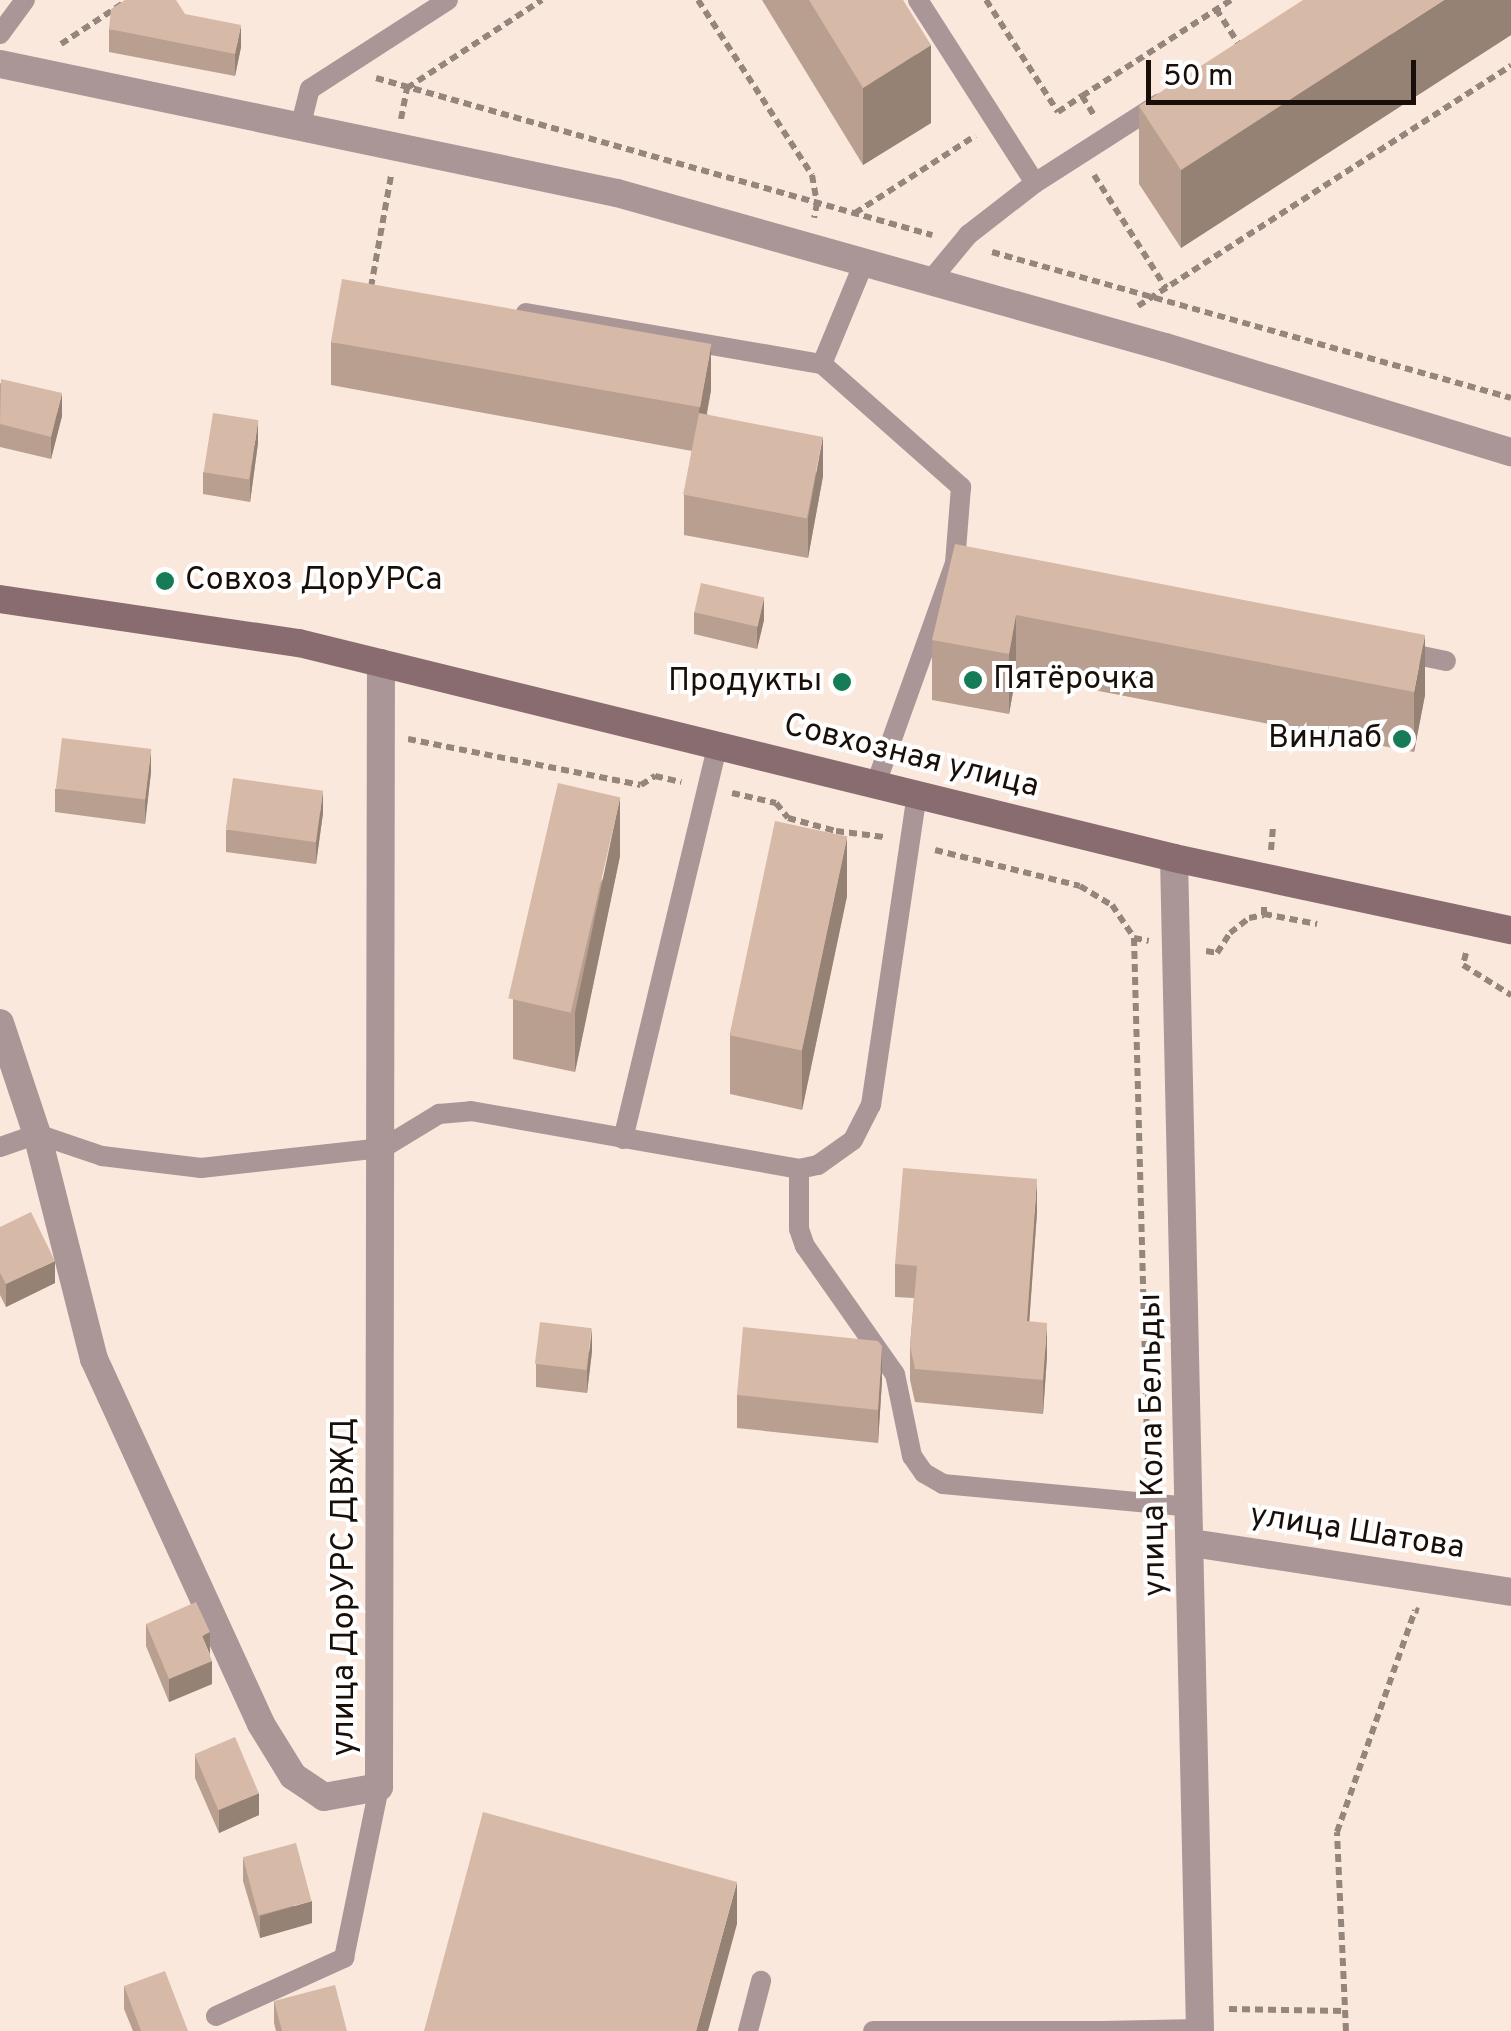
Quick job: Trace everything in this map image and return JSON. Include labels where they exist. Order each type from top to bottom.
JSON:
[{"type":"main road","name":"Совхозная улица","points":[[0,599],[299,643],[1174,858],[1511,930]]},
{"type":"street","points":[[0,64],[617,192],[1511,452]]},
{"type":"street","name":"улица ДорУРС ДВЖД","points":[[0,1023],[37,1134],[94,1359],[261,1724],[293,1776],[324,1797],[379,1787],[382,663]]},
{"type":"street","name":"улица Кола Бельды","points":[[1174,858],[1208,2027]]},
{"type":"street","name":"улица Шатова","points":[[1192,1543],[1511,1592]]},
{"type":"lane","points":[[0,34],[25,0]]},
{"type":"lane","points":[[301,124],[310,89],[448,0]]},
{"type":"lane","points":[[918,0],[1036,183]]},
{"type":"lane","points":[[930,281],[961,243],[1036,183],[1183,88]]},
{"type":"lane","points":[[822,364],[864,265]]},
{"type":"lane","points":[[508,310],[822,364],[960,487],[964,565],[876,784]]},
{"type":"lane","points":[[1370,646],[1446,661]]},
{"type":"lane","points":[[623,1139],[717,746]]},
{"type":"lane","points":[[0,1147],[37,1134],[102,1156],[201,1168],[382,1148],[439,1114],[471,1110],[799,1169],[818,1164],[853,1140],[870,1105],[917,794]]},
{"type":"lane","points":[[799,1169],[798,1229],[805,1246],[895,1374],[912,1456],[924,1474],[943,1484],[1190,1507]]},
{"type":"lane","points":[[216,2016],[344,1958],[379,1787]]},
{"type":"lane","points":[[748,2031],[761,1981]]},
{"type":"lane","points":[[873,2031],[1208,2027]]},
{"type":"path","points":[[53,74],[62,42],[128,0]]},
{"type":"path","points":[[407,88],[542,0]]},
{"type":"path","points":[[698,0],[812,174],[817,203],[807,249]]},
{"type":"path","points":[[986,0],[1058,112],[1231,0]]},
{"type":"path","points":[[1216,9],[1242,50]]},
{"type":"path","points":[[1101,330],[1511,66]]},
{"type":"path","points":[[344,67],[407,88],[1511,398]]},
{"type":"path","points":[[1082,96],[1108,136]]},
{"type":"path","points":[[854,214],[996,122]]},
{"type":"path","points":[[1080,154],[1166,288]]},
{"type":"path","points":[[371,287],[394,159]]},
{"type":"path","points":[[1134,938],[1148,1502]]},
{"type":"path","points":[[1474,970],[1511,995]]},
{"type":"path","points":[[1346,2031],[1338,1832],[1414,1610],[1434,1612]]},
{"type":"path","points":[[1208,2027],[1225,2009],[1345,2011]]},
{"type":"building","points":[[125,0],[176,0],[185,14],[241,25],[235,54],[109,29],[111,9]]},
{"type":"building","points":[[809,0],[903,0],[931,45],[863,88]]},
{"type":"building","points":[[1303,0],[1444,0],[1181,170],[1139,106]]},
{"type":"building","points":[[342,279],[711,344],[700,407],[331,342]]},
{"type":"building","points":[[1,379],[62,393],[51,437],[0,424]]},
{"type":"building","points":[[213,413],[258,420],[249,479],[204,472]]},
{"type":"building","points":[[699,413],[823,437],[807,519],[683,494]]},
{"type":"building","points":[[955,544],[1425,635],[1414,692],[1016,615],[1009,654],[932,640]]},
{"type":"building","points":[[701,583],[764,598],[758,627],[694,612]]},
{"type":"building","points":[[62,738],[151,749],[145,800],[56,789]]},
{"type":"building","points":[[233,778],[323,791],[316,842],[226,829]]},
{"type":"building","points":[[558,783],[620,797],[571,1013],[508,998]]},
{"type":"building","points":[[775,821],[847,836],[802,1051],[729,1035]]},
{"type":"building","points":[[903,1168],[1037,1179],[1027,1321],[1047,1323],[1043,1380],[915,1369],[910,1346],[917,1266],[895,1264]]},
{"type":"building","points":[[31,1212],[55,1261],[6,1284],[0,1273],[0,1227]]},
{"type":"building","points":[[540,1322],[592,1328],[586,1370],[535,1364]]},
{"type":"building","points":[[743,1327],[878,1341],[882,1346],[878,1410],[737,1395]]},
{"type":"building","points":[[196,1602],[210,1632],[202,1636],[212,1661],[169,1679],[146,1624]]},
{"type":"building","points":[[235,1737],[259,1793],[218,1810],[194,1754]]},
{"type":"building","points":[[483,1812],[737,1882],[696,2031],[424,2031]]},
{"type":"building","points":[[296,1843],[312,1901],[258,1915],[243,1857]]},
{"type":"building","points":[[165,1971],[188,2031],[141,2031],[124,1986]]},
{"type":"building","points":[[335,1985],[347,2031],[282,2031],[274,2001]]},
{"type":"place","name":"Совхоз ДорУPCа","points":[[165,581]]},
{"type":"place","name":"Пятёрочка","points":[[973,680]]},
{"type":"place","name":"Продукты","points":[[842,682]]},
{"type":"place","name":"Винлаб","points":[[1402,739]]}]
